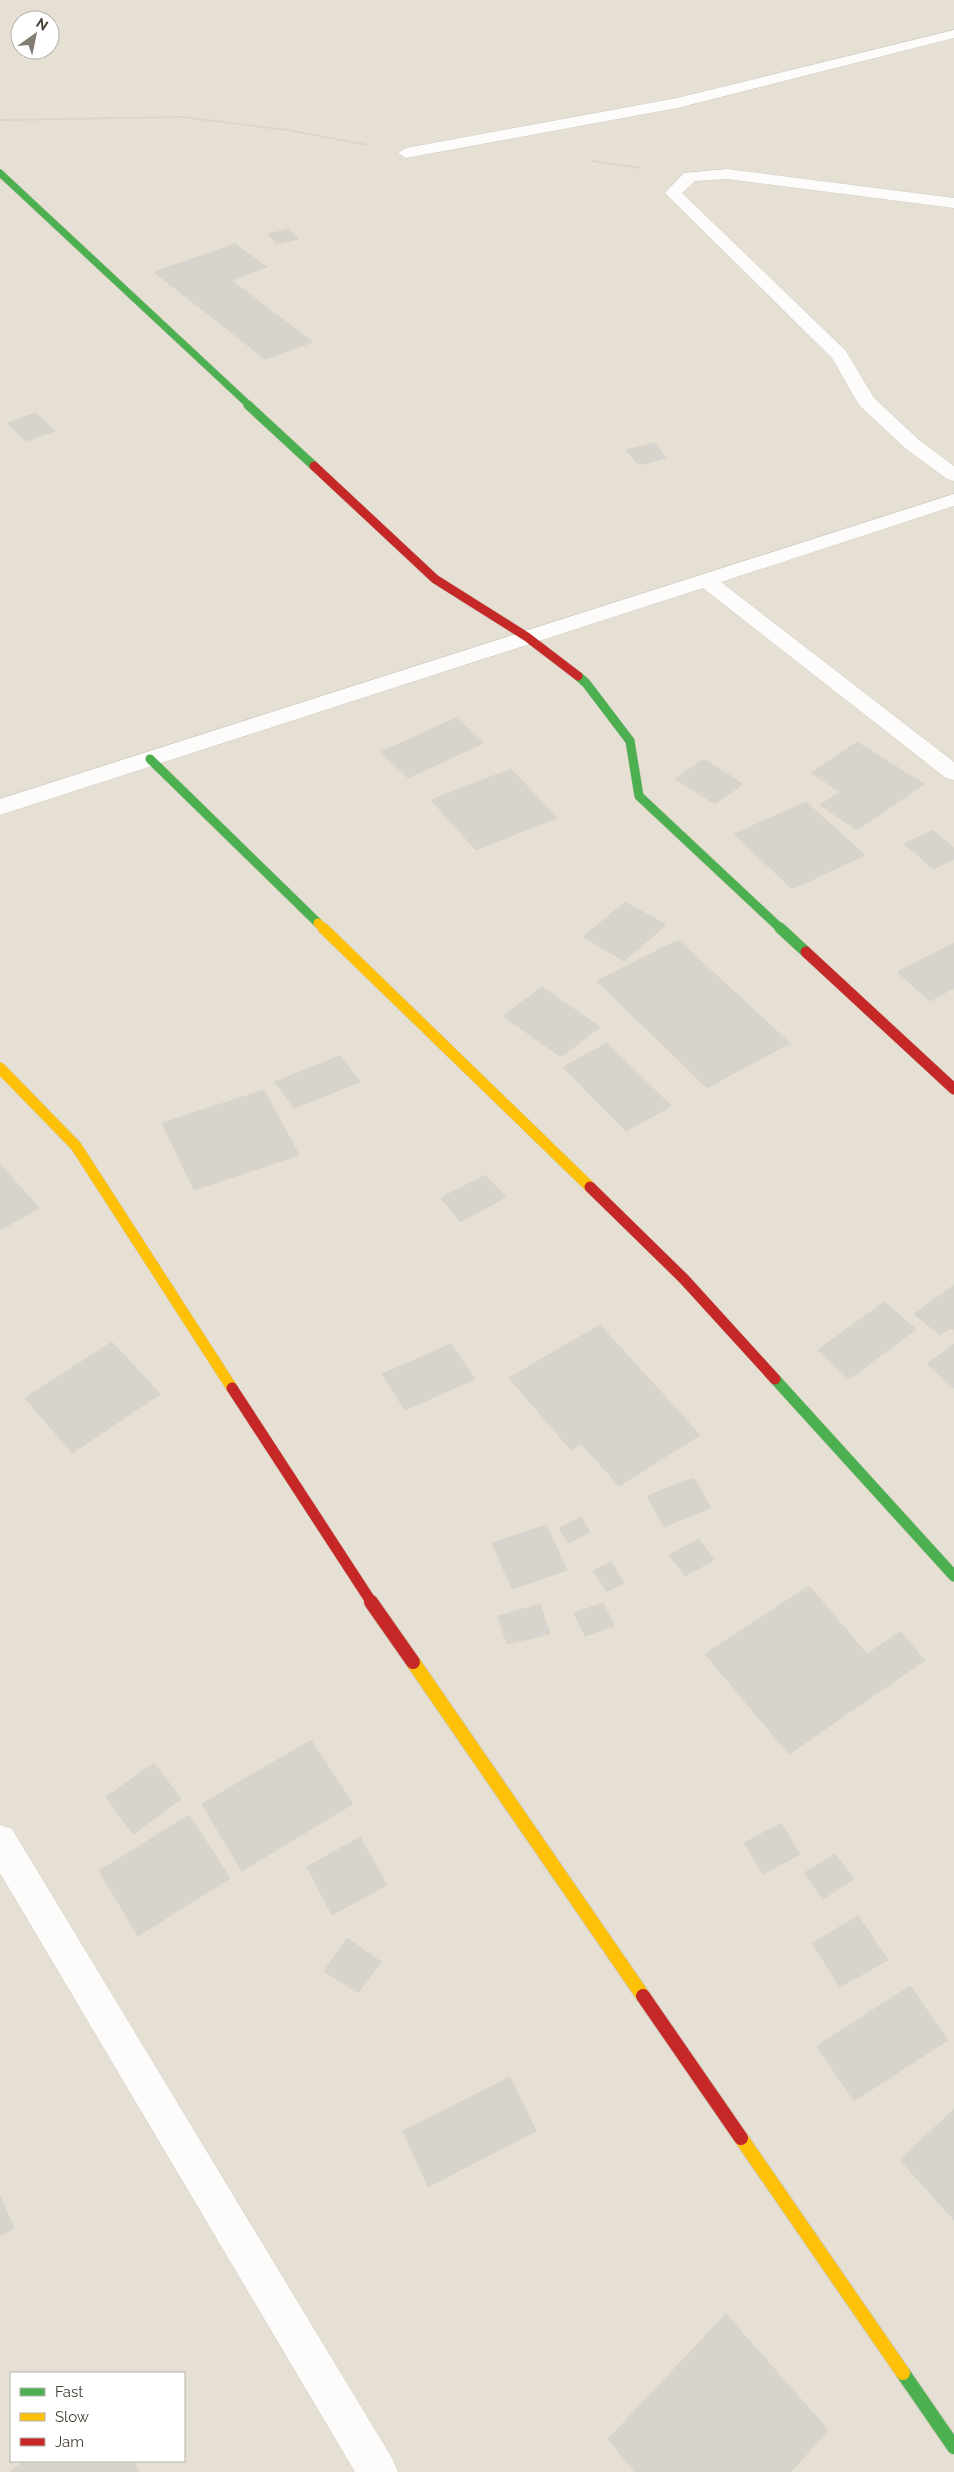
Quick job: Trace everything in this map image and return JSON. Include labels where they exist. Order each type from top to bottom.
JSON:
[{"type":"street","points":[[406,153],[677,103],[954,34]]},
{"type":"street","points":[[0,173],[435,579],[527,637],[586,683],[630,741],[639,796],[954,1089]]},
{"type":"street","points":[[954,203],[727,174],[690,176],[673,193],[840,355],[866,401],[912,444],[954,475]]},
{"type":"street","points":[[0,807],[954,500]]},
{"type":"street","points":[[706,580],[954,773]]},
{"type":"street","points":[[150,759],[684,1279],[954,1576]]},
{"type":"street","points":[[0,1068],[76,1146],[345,1564],[954,2446]]},
{"type":"street","points":[[0,1841],[378,2472]]},
{"type":"path","points":[[0,120],[183,116],[288,130],[406,153]]},
{"type":"path","points":[[585,160],[690,176]]},
{"type":"shaded area","points":[[0,0],[954,0],[954,2472],[0,2472]]},
{"type":"building","points":[[289,229],[298,239],[277,244],[268,234]]},
{"type":"building","points":[[235,244],[267,267],[231,280],[313,342],[265,359],[154,272]]},
{"type":"building","points":[[35,413],[55,431],[26,441],[7,423]]},
{"type":"building","points":[[654,443],[667,458],[639,465],[626,450]]},
{"type":"building","points":[[456,718],[484,743],[408,778],[381,752]]},
{"type":"building","points":[[857,742],[924,784],[857,830],[820,805],[841,792],[811,773]]},
{"type":"building","points":[[704,759],[743,784],[715,804],[675,779]]},
{"type":"building","points":[[511,769],[557,818],[476,850],[431,800]]},
{"type":"building","points":[[806,802],[865,855],[792,889],[734,834]]},
{"type":"building","points":[[933,830],[954,848],[954,859],[934,869],[904,844]]},
{"type":"building","points":[[625,902],[666,925],[624,961],[583,937]]},
{"type":"building","points":[[678,940],[790,1043],[707,1088],[597,981]]},
{"type":"building","points":[[954,943],[954,988],[930,1001],[897,972]]},
{"type":"building","points":[[542,987],[600,1027],[561,1057],[503,1016]]},
{"type":"building","points":[[607,1043],[671,1106],[626,1131],[563,1067]]},
{"type":"building","points":[[340,1056],[360,1082],[294,1108],[275,1082]]},
{"type":"building","points":[[264,1090],[299,1155],[194,1190],[162,1123]]},
{"type":"building","points":[[0,1164],[39,1208],[0,1230]]},
{"type":"building","points":[[485,1175],[506,1197],[460,1222],[441,1198]]},
{"type":"building","points":[[954,1285],[954,1330],[951,1328],[940,1335],[914,1314]]},
{"type":"building","points":[[884,1302],[916,1329],[849,1379],[818,1350]]},
{"type":"building","points":[[600,1325],[700,1435],[619,1486],[581,1443],[571,1450],[509,1378]]},
{"type":"building","points":[[112,1342],[160,1394],[72,1453],[25,1398]]},
{"type":"building","points":[[451,1344],[475,1379],[405,1410],[382,1374]]},
{"type":"building","points":[[954,1344],[954,1388],[927,1364]]},
{"type":"building","points":[[694,1478],[711,1508],[664,1527],[647,1496]]},
{"type":"building","points":[[581,1517],[590,1532],[568,1543],[559,1528]]},
{"type":"building","points":[[546,1525],[567,1570],[512,1589],[492,1543]]},
{"type":"building","points":[[699,1539],[714,1560],[685,1576],[669,1555]]},
{"type":"building","points":[[611,1562],[624,1583],[607,1591],[593,1571]]},
{"type":"building","points":[[809,1586],[867,1654],[900,1632],[925,1660],[789,1754],[705,1654]]},
{"type":"building","points":[[603,1603],[614,1626],[585,1636],[574,1613]]},
{"type":"building","points":[[540,1604],[550,1634],[507,1644],[498,1616]]},
{"type":"building","points":[[311,1740],[353,1804],[242,1871],[202,1804]]},
{"type":"building","points":[[154,1763],[181,1799],[133,1834],[106,1797]]},
{"type":"building","points":[[189,1815],[230,1878],[138,1936],[99,1871]]},
{"type":"building","points":[[781,1823],[800,1854],[763,1874],[744,1843]]},
{"type":"building","points":[[360,1837],[387,1885],[332,1915],[307,1867]]},
{"type":"building","points":[[835,1854],[854,1879],[823,1899],[804,1873]]},
{"type":"building","points":[[858,1916],[888,1960],[840,1987],[812,1943]]},
{"type":"building","points":[[347,1938],[381,1962],[358,1993],[324,1971]]},
{"type":"building","points":[[910,1986],[948,2040],[854,2101],[817,2046]]},
{"type":"building","points":[[510,2077],[536,2131],[428,2187],[403,2131]]},
{"type":"building","points":[[954,2109],[954,2220],[900,2160]]},
{"type":"building","points":[[0,2196],[14,2228],[0,2236]]},
{"type":"building","points":[[726,2314],[828,2430],[791,2472],[635,2472],[608,2439]]},
{"type":"building","points":[[24,2462],[134,2462],[139,2472],[9,2472]]},
{"type":"traffic: fast","points":[[0,173],[314,466]]},
{"type":"traffic: fast","points":[[578,676],[586,683],[630,741],[639,796],[806,952]]},
{"type":"traffic: fast","points":[[150,759],[318,923]]},
{"type":"traffic: fast","points":[[775,1379],[954,1576]]},
{"type":"traffic: fast","points":[[903,2373],[954,2447]]},
{"type":"traffic: slow","points":[[318,923],[590,1187]]},
{"type":"traffic: slow","points":[[0,1068],[76,1146],[232,1388]]},
{"type":"traffic: slow","points":[[413,1662],[643,1996]]},
{"type":"traffic: slow","points":[[741,2138],[903,2373]]},
{"type":"traffic: jam","points":[[314,466],[435,579],[527,637],[578,676]]},
{"type":"traffic: jam","points":[[806,952],[954,1089]]},
{"type":"traffic: jam","points":[[590,1187],[684,1279],[775,1379]]},
{"type":"traffic: jam","points":[[232,1388],[345,1564],[413,1662]]},
{"type":"traffic: jam","points":[[643,1996],[741,2138]]}]
